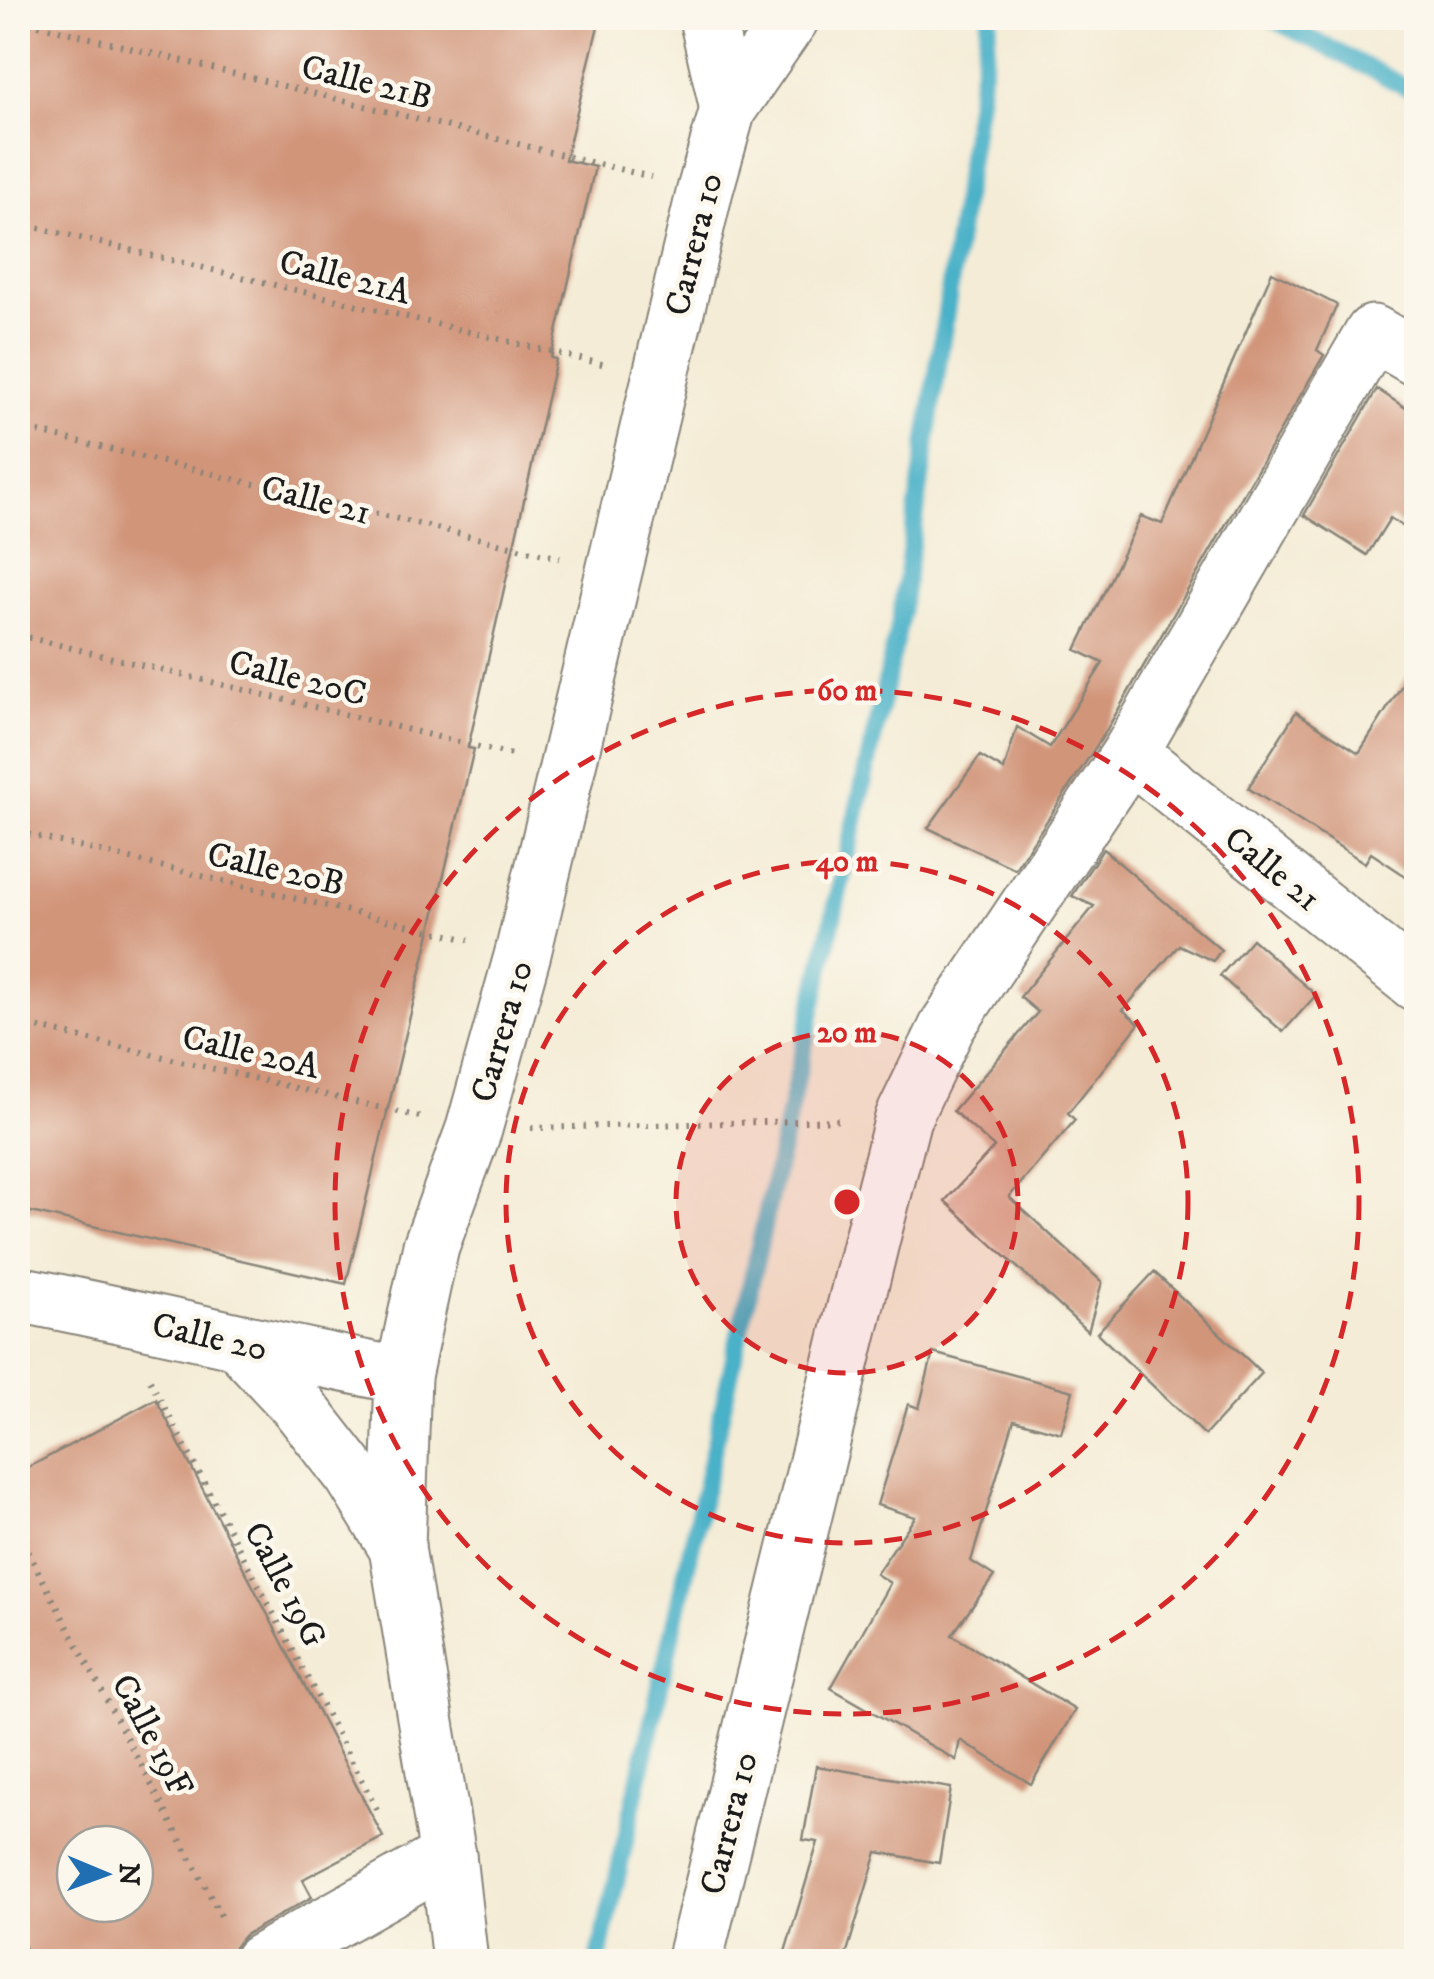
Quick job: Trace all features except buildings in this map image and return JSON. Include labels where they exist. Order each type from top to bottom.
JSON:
[{"type":"street","name":"Carrera 10","points":[[708,18],[728,109]]},
{"type":"street","name":"Carrera 10","points":[[460,1962],[431,1867],[396,1548],[404,1376],[431,1246],[474,1129],[523,953],[728,109],[791,18]]},
{"type":"street","name":"Carrera 10","points":[[694,1962],[903,1118],[948,1026],[1395,346]]},
{"type":"street","name":"Calle 21","points":[[1130,754],[1416,983]]},
{"type":"street","name":"Calle 20","points":[[18,1294],[404,1376]]},
{"type":"street","points":[[240,1344],[299,1407],[352,1475],[396,1548]]},
{"type":"street","points":[[244,1944],[431,1867]]},
{"type":"path","name":"Calle 21B","points":[[18,20],[706,190]]},
{"type":"path","name":"Calle 21A","points":[[18,223],[661,378]]},
{"type":"path","name":"Calle 21","points":[[18,426],[615,571]]},
{"type":"path","name":"Calle 20C","points":[[18,635],[567,768]]},
{"type":"path","name":"Calle 20B","points":[[18,832],[523,953]]},
{"type":"path","name":"Calle 20A","points":[[18,1022],[474,1129],[811,1122]]},
{"type":"path","name":"Calle 19G","points":[[115,1313],[431,1867]]},
{"type":"path","name":"Calle 19F","points":[[18,1533],[244,1944]]},
{"type":"path","points":[[18,1937],[31,1962]]},
{"type":"waterway","points":[[598,1962],[900,620],[990,18]]},
{"type":"waterway","points":[[1270,18],[1416,92]]}]
